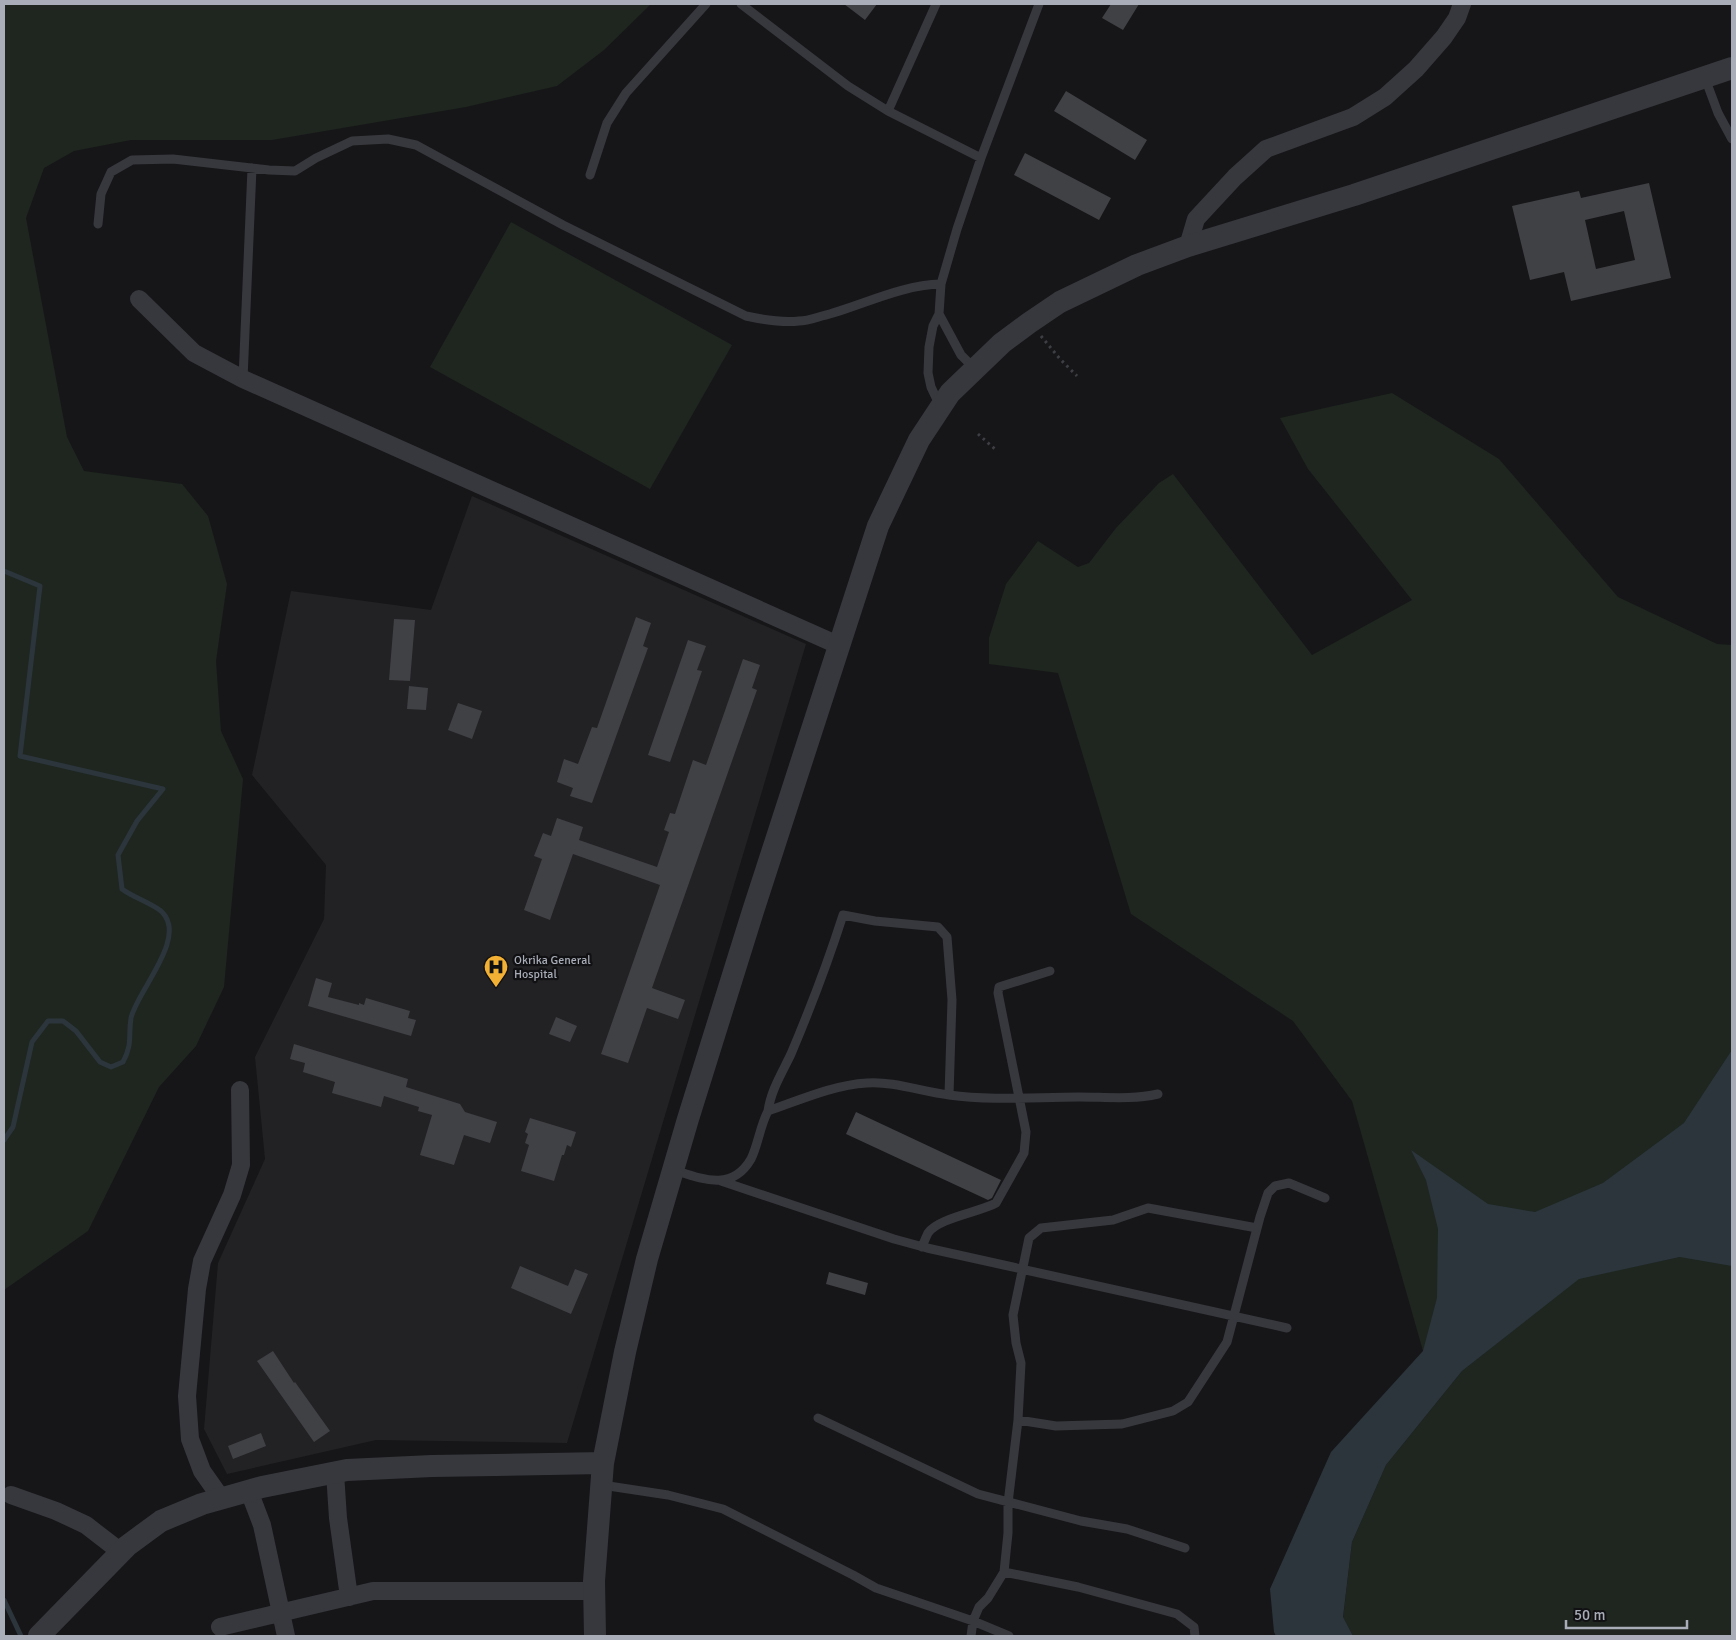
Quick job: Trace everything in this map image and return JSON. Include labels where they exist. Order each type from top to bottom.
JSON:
[{"type":"street","points":[[1188,246],[1196,219],[1235,177],[1266,149],[1353,117],[1385,97],[1416,68],[1444,37],[1457,18],[1462,4]]},
{"type":"street","points":[[595,1636],[594,1590],[603,1474],[627,1344],[648,1259],[691,1110],[750,921],[878,526],[919,440],[940,406],[974,368],[1002,343],[1031,322],[1060,302],[1136,265],[1188,246],[1354,195],[1732,68]]},
{"type":"street","points":[[139,300],[194,353],[243,379],[838,646]]},
{"type":"street","points":[[221,1498],[202,1471],[190,1439],[187,1396],[197,1289],[202,1261],[232,1196],[241,1165],[240,1090]]},
{"type":"street","points":[[39,1636],[121,1552],[161,1521],[221,1498],[346,1470],[432,1466],[603,1474]]},
{"type":"street","points":[[335,1473],[338,1518],[349,1597]]},
{"type":"street","points":[[249,1491],[262,1525],[286,1636]]},
{"type":"street","points":[[11,1495],[56,1511],[86,1525],[121,1552]]},
{"type":"street","points":[[220,1627],[373,1591],[594,1590]]},
{"type":"lane","points":[[590,175],[607,123],[626,92],[706,4]]},
{"type":"lane","points":[[740,4],[848,86],[888,111],[981,158]]},
{"type":"lane","points":[[888,111],[936,4]]},
{"type":"lane","points":[[940,406],[930,387],[928,372],[929,347],[933,326],[939,314],[941,284],[981,158],[1039,4]]},
{"type":"lane","points":[[1705,77],[1718,113],[1732,139]]},
{"type":"lane","points":[[98,224],[101,194],[111,172],[132,160],[173,159],[295,171],[316,158],[352,141],[388,139],[416,145],[563,225],[746,316],[771,321],[801,321],[842,311],[899,291],[925,285],[941,284]]},
{"type":"lane","points":[[243,379],[252,168]]},
{"type":"lane","points":[[939,314],[960,355],[974,368]]},
{"type":"lane","points":[[721,1181],[739,1174],[751,1158],[762,1123],[768,1111],[770,1097],[790,1055],[830,956],[843,915],[875,922],[938,927],[947,937],[952,1000],[949,1095]]},
{"type":"lane","points":[[922,1247],[929,1231],[950,1218],[996,1203],[1024,1153],[1026,1132],[1000,1002],[999,987],[1050,971]]},
{"type":"lane","points":[[768,1111],[842,1086],[868,1083],[887,1084],[976,1098],[1143,1098],[1158,1094]]},
{"type":"lane","points":[[674,1170],[704,1180],[721,1181],[922,1247],[1287,1328]]},
{"type":"lane","points":[[1018,1420],[1056,1426],[1122,1424],[1173,1410],[1188,1402],[1227,1342],[1268,1193],[1275,1186],[1289,1183],[1325,1198]]},
{"type":"lane","points":[[971,1636],[973,1621],[979,1607],[988,1598],[1004,1572],[1008,1533],[1008,1503],[1018,1420],[1021,1363],[1016,1343],[1013,1315],[1029,1238],[1041,1228],[1113,1220],[1148,1208],[1257,1228]]},
{"type":"lane","points":[[818,1418],[978,1494],[1081,1521],[1127,1529],[1185,1548]]},
{"type":"lane","points":[[603,1474],[668,1495],[723,1509],[876,1588],[973,1621],[1008,1636]]},
{"type":"lane","points":[[1004,1572],[1078,1587],[1177,1614],[1194,1627],[1195,1636]]},
{"type":"path","points":[[1031,322],[1077,376]]},
{"type":"path","points":[[978,434],[996,450]]},
{"type":"shaded area","points":[[4,4],[651,4],[604,50],[557,86],[466,107],[272,140],[131,140],[74,151],[44,168],[26,218],[67,437],[84,471],[182,484],[208,516],[227,584],[216,661],[221,731],[243,779],[224,987],[196,1046],[159,1087],[88,1231],[4,1290]]},
{"type":"shaded area","points":[[511,222],[732,345],[650,489],[430,367]]},
{"type":"shaded area","points":[[1392,393],[1499,459],[1618,597],[1717,644],[1732,645],[1732,1195],[1423,1351],[1352,1101],[1293,1021],[1131,914],[1058,673],[989,664],[989,638],[1006,584],[1038,541],[1078,567],[1089,563],[1116,528],[1159,483],[1173,474],[1312,655],[1412,600],[1308,469],[1280,418]]},
{"type":"shaded area","name":"Okrika General Hospital","points":[[472,496],[806,644],[567,1443],[376,1440],[227,1474],[204,1429],[218,1263],[265,1159],[255,1057],[324,919],[326,865],[252,775],[291,591],[431,610]]},
{"type":"shaded area","points":[[1732,1050],[1732,1266],[1680,1257],[1579,1279],[1462,1371],[1386,1465],[1352,1542],[1343,1617],[1353,1636],[1276,1636],[1270,1589],[1331,1452],[1423,1351],[1437,1298],[1438,1229],[1426,1180],[1411,1150],[1488,1204],[1535,1212],[1603,1183],[1684,1123]]},
{"type":"shaded area","points":[[1732,1237],[1732,1636],[1353,1636],[1343,1618],[1352,1542],[1386,1465],[1462,1371],[1579,1278],[1680,1257]]},
{"type":"building","points":[[844,4],[877,4],[865,20]]},
{"type":"building","points":[[1111,4],[1139,4],[1123,30],[1102,18]]},
{"type":"building","points":[[1066,91],[1147,140],[1135,160],[1054,111]]},
{"type":"building","points":[[1025,153],[1111,198],[1099,220],[1014,175]]},
{"type":"building","points":[[1649,183],[1671,278],[1571,301],[1564,272],[1530,280],[1512,206],[1579,191],[1581,198]],"holes":[[[1624,211],[1635,260],[1596,269],[1585,220]]]},
{"type":"building","points":[[636,617],[651,623],[643,646],[648,648],[592,803],[570,796],[573,788],[557,782],[564,759],[578,764],[592,727],[597,728]]},
{"type":"building","points":[[394,619],[415,620],[410,681],[389,680]]},
{"type":"building","points":[[688,640],[706,646],[697,670],[702,671],[670,762],[648,755]]},
{"type":"building","points":[[743,659],[760,665],[752,688],[757,690],[652,988],[685,1000],[678,1019],[647,1008],[628,1063],[601,1054],[660,885],[573,854],[550,920],[524,910],[542,859],[534,856],[543,833],[551,836],[557,818],[583,827],[579,840],[657,867],[669,832],[664,830],[670,813],[675,814],[693,760],[706,765]]},
{"type":"building","points":[[409,686],[428,688],[426,710],[407,709]]},
{"type":"building","points":[[458,703],[482,711],[472,739],[448,730]]},
{"type":"building","points":[[316,978],[332,983],[328,997],[359,1005],[359,1003],[364,1005],[366,998],[410,1011],[408,1018],[416,1020],[411,1036],[308,1006]]},
{"type":"building","points":[[556,1017],[577,1026],[570,1042],[549,1034]]},
{"type":"building","points":[[294,1044],[408,1079],[406,1087],[460,1104],[465,1112],[497,1122],[490,1143],[464,1135],[454,1165],[420,1155],[432,1115],[418,1111],[419,1107],[384,1096],[381,1107],[332,1093],[335,1082],[303,1072],[305,1063],[290,1059]]},
{"type":"building","points":[[856,1112],[1001,1180],[992,1198],[988,1200],[846,1134]]},
{"type":"building","points":[[530,1118],[576,1132],[571,1147],[567,1145],[564,1155],[562,1155],[554,1181],[521,1171],[529,1145],[525,1143],[528,1134],[525,1132]]},
{"type":"building","points":[[520,1266],[568,1286],[575,1269],[588,1274],[571,1314],[511,1288]]},
{"type":"building","points":[[829,1272],[868,1283],[865,1295],[826,1284]]},
{"type":"building","points":[[273,1351],[330,1431],[314,1442],[257,1361]]},
{"type":"building","points":[[261,1433],[266,1446],[233,1459],[228,1446]]},
{"type":"waterway","points":[[4,571],[40,586],[20,756],[163,789],[137,821],[118,855],[122,889],[162,912],[168,923],[169,936],[158,965],[135,1007],[131,1018],[129,1044],[123,1062],[111,1067],[100,1062],[76,1031],[63,1021],[48,1021],[32,1042],[13,1127],[4,1140]]},
{"type":"waterway","points":[[4,1600],[21,1636]]},
{"type":"place","name":"Okrika General Hospital","points":[[496,988]]}]
